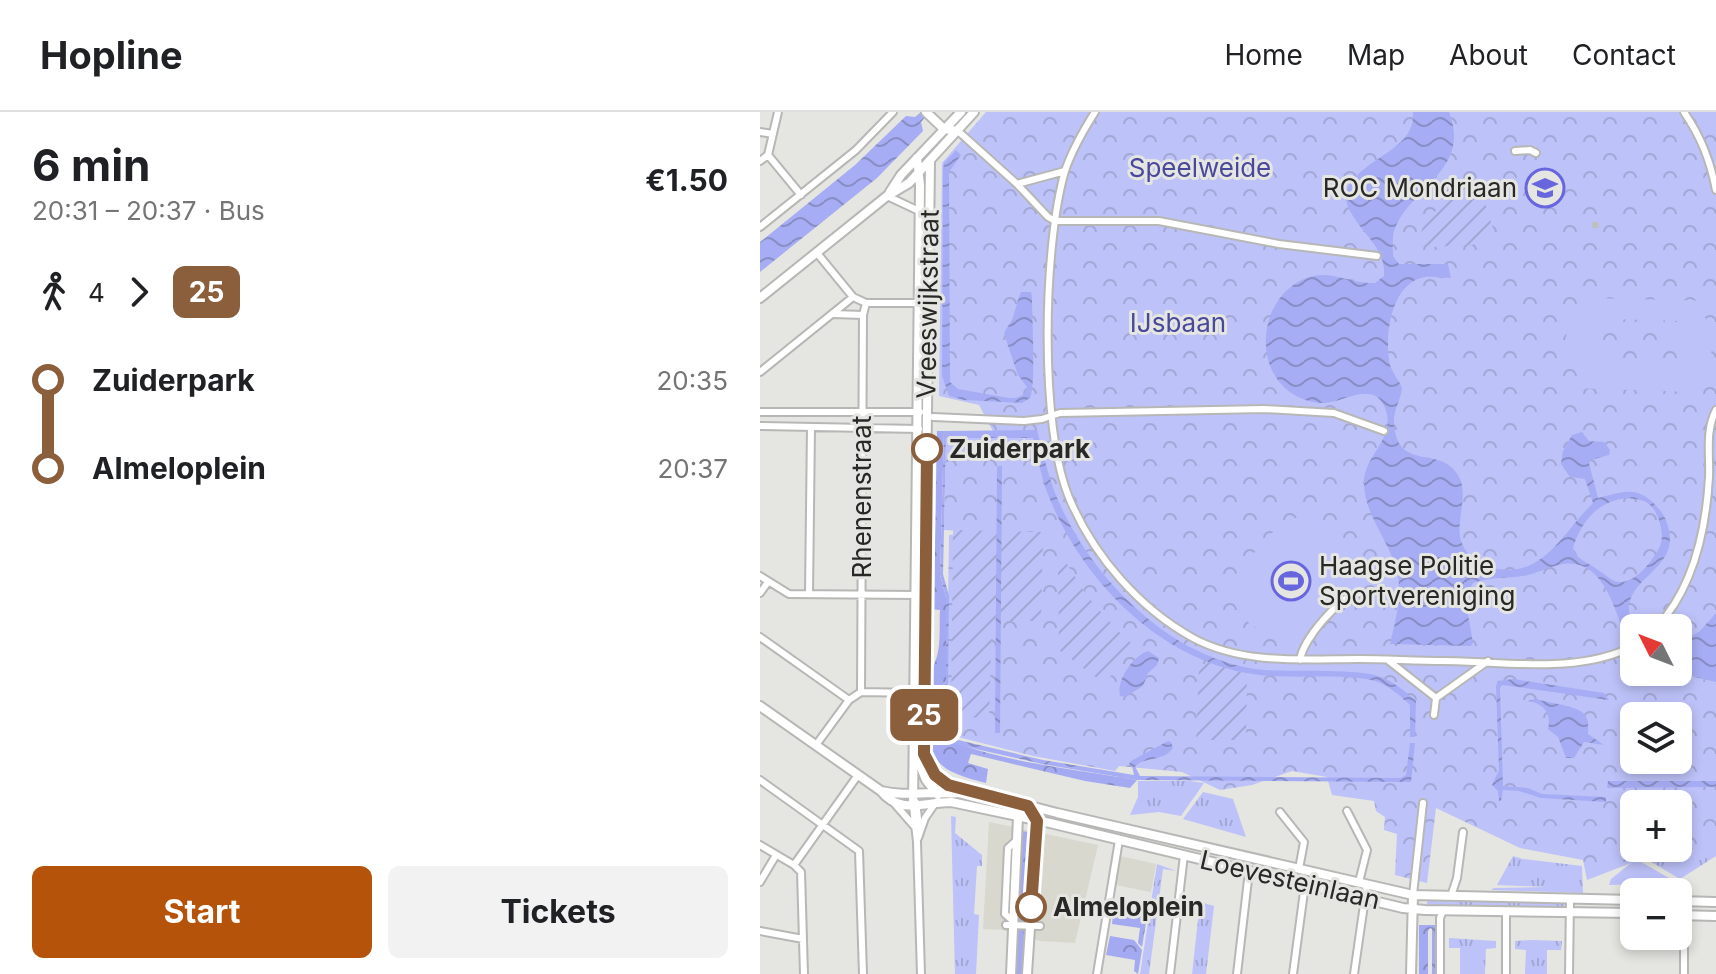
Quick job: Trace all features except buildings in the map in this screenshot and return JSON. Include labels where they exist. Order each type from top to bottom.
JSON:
[{"type":"main road","points":[[760,298],[887,196],[905,186],[974,112]]},
{"type":"main road","points":[[927,113],[944,129],[958,131]]},
{"type":"main road","points":[[955,114],[958,131]]},
{"type":"main road","points":[[887,196],[955,114]]},
{"type":"main road","name":"Vreeswijkstraat","points":[[917,158],[926,414],[923,429],[920,693],[924,754],[938,778],[937,796]]},
{"type":"main road","name":"Vreeswijkstraat","points":[[924,303],[930,162]]},
{"type":"main road","name":"Vreeswijkstraat","points":[[916,806],[912,767],[920,693]]},
{"type":"main road","points":[[760,706],[894,803],[916,806],[937,796]]},
{"type":"main road","name":"Vreeswijkstraat","points":[[915,750],[918,766],[937,796]]},
{"type":"main road","points":[[938,778],[948,785],[970,791]]},
{"type":"main road","points":[[881,791],[897,796],[937,796],[970,791]]},
{"type":"main road","name":"Loevesteinlaan","points":[[970,791],[1413,895],[1620,900]]},
{"type":"main road","name":"Loevesteinlaan","points":[[937,796],[951,802],[1411,909],[1620,913]]},
{"type":"main road","points":[[1011,974],[1018,817],[1028,806],[1037,821],[1027,974]]},
{"type":"main road","points":[[1411,974],[1413,895]]},
{"type":"main road","points":[[1692,901],[1716,902]]},
{"type":"main road","points":[[1692,915],[1716,916]]},
{"type":"street","points":[[760,161],[768,155],[778,112]]},
{"type":"street","points":[[760,227],[856,150],[893,112]]},
{"type":"street","points":[[1095,112],[1077,140],[1065,171],[1055,221],[1049,330],[1053,441],[1060,472],[1088,534],[1132,592],[1161,618],[1195,639],[1247,657],[1489,661],[1539,665],[1587,661],[1620,650]]},
{"type":"street","points":[[1684,112],[1710,161],[1716,190]]},
{"type":"street","points":[[958,131],[1055,221],[1159,221],[1279,244],[1377,256]]},
{"type":"street","points":[[760,132],[773,134]]},
{"type":"street","points":[[1515,151],[1530,150],[1536,153]]},
{"type":"street","points":[[768,155],[801,195]]},
{"type":"street","points":[[1017,184],[1065,171]]},
{"type":"street","name":"Vreeswijkstraat","points":[[887,196],[919,211]]},
{"type":"street","points":[[817,253],[853,297],[866,303],[924,303]]},
{"type":"street","points":[[760,372],[853,297]]},
{"type":"street","name":"Rhenenstraat","points":[[861,692],[863,315],[866,303]]},
{"type":"street","points":[[833,314],[863,315]]},
{"type":"street","points":[[760,412],[926,414],[1024,421],[1052,415],[1264,409],[1334,413],[1384,431]]},
{"type":"street","points":[[1668,614],[1682,589],[1703,526],[1709,475],[1710,423],[1716,410]]},
{"type":"street","points":[[760,426],[923,429]]},
{"type":"street","points":[[809,594],[811,427]]},
{"type":"street","points":[[760,576],[785,593],[921,594]]},
{"type":"street","points":[[760,593],[768,582]]},
{"type":"street","points":[[1300,660],[1306,641],[1343,600],[1359,593]]},
{"type":"street","points":[[760,637],[849,700]]},
{"type":"street","points":[[1389,661],[1436,698]]},
{"type":"street","points":[[1434,715],[1436,698],[1489,661]]},
{"type":"street","points":[[816,745],[849,700],[861,692],[920,693]]},
{"type":"street","points":[[794,865],[858,775]]},
{"type":"street","points":[[760,780],[859,851],[863,974]]},
{"type":"street","name":"Vreeswijkstraat","points":[[917,829],[937,796]]},
{"type":"street","points":[[894,803],[917,829]]},
{"type":"street","points":[[1413,895],[1423,803]]},
{"type":"street","name":"Vreeswijkstraat","points":[[916,806],[921,974]]},
{"type":"street","name":"Loevesteinlaan","points":[[1347,811],[1366,844],[1363,883]]},
{"type":"street","name":"Loevesteinlaan","points":[[1280,812],[1304,842],[1299,869]]},
{"type":"street","points":[[1451,896],[1457,878],[1463,832]]},
{"type":"street","points":[[1097,974],[1119,840]]},
{"type":"street","points":[[760,845],[801,872],[804,974]]},
{"type":"street","points":[[760,882],[776,855]]},
{"type":"street","points":[[1170,974],[1184,855]]},
{"type":"street","points":[[1237,974],[1249,871]]},
{"type":"street","points":[[1354,974],[1364,898],[1363,883]]},
{"type":"street","points":[[1293,974],[1305,884]]},
{"type":"street","points":[[1569,974],[1570,899]]},
{"type":"street","points":[[1440,974],[1440,918],[1443,911]]},
{"type":"street","points":[[1506,911],[1506,974]]},
{"type":"street","points":[[1011,925],[1040,926]]},
{"type":"street","points":[[760,931],[803,939]]},
{"type":"street","points":[[1683,950],[1684,974]]},
{"type":"shaded area","name":"Almeloplein","points":[[989,822],[1098,845],[1075,943],[1040,941],[1002,930],[983,929]]},
{"type":"shaded area","points":[[1120,856],[1156,864],[1151,892],[1116,885]]},
{"type":"green space","name":"Zuiderpark","points":[[986,112],[1716,112],[1716,857],[1711,853],[1692,854],[1692,790],[1620,790],[1620,862],[1634,862],[1587,880],[1583,860],[1520,848],[1436,808],[1427,883],[1395,875],[1397,834],[1384,830],[1385,817],[1376,811],[1374,801],[1332,795],[1327,777],[1292,771],[1252,785],[1220,790],[1182,772],[1119,766],[1115,771],[1033,756],[946,734],[949,535],[980,532],[944,530],[946,437],[1023,438],[1028,450],[1024,437],[994,433],[979,405],[939,396],[942,163]]},
{"type":"green space","points":[[1468,185],[1481,190],[1495,235],[1485,244],[1432,247],[1422,242],[1421,234],[1429,218]]},
{"type":"green space","points":[[1591,298],[1714,301],[1715,311],[1701,311],[1709,329],[1711,351],[1706,372],[1694,385],[1694,392],[1568,388],[1569,379],[1581,379],[1568,359],[1568,329],[1573,319],[1591,304]],"holes":[[[1602,315],[1610,319],[1680,321],[1679,370],[1603,367]]]},
{"type":"green space","points":[[937,431],[944,431],[940,575],[946,597],[946,681],[940,689],[938,736],[1010,758],[1137,780],[1130,788],[1085,781],[971,754],[968,763],[988,769],[986,783],[950,771],[934,756],[931,696],[935,694],[931,693],[930,682],[939,645],[940,610],[929,609],[929,595],[934,595]]},
{"type":"green space","name":"Haagse Politie Sportvereniging","points":[[1296,518],[1312,520],[1327,527],[1348,549],[1352,562],[1351,576],[1343,588],[1327,598],[1322,595],[1318,599],[1323,603],[1316,622],[1304,633],[1288,637],[1270,634],[1254,626],[1241,614],[1233,599],[1233,582],[1242,566],[1273,532]]},
{"type":"green space","points":[[953,530],[1043,532],[1041,621],[992,621],[989,718],[951,717]]},
{"type":"green space","points":[[1061,559],[1087,596],[1133,645],[1105,684],[1059,650],[1058,563]]},
{"type":"green space","points":[[1208,662],[1247,673],[1246,734],[1243,740],[1196,740],[1199,667]]},
{"type":"green space","points":[[1138,781],[1204,783],[1181,816],[1159,812],[1130,815],[1138,797]]},
{"type":"green space","points":[[1203,792],[1233,799],[1246,837],[1183,819]]},
{"type":"green space","points":[[951,816],[956,817],[955,833],[982,855],[982,866],[977,866],[974,914],[979,915],[976,974],[955,974]]},
{"type":"green space","points":[[1020,831],[1030,832],[1025,974],[1013,974]]},
{"type":"green space","points":[[1692,848],[1712,852],[1716,856],[1682,878],[1651,862],[1692,862]]},
{"type":"green space","points":[[1513,856],[1582,866],[1583,893],[1491,890],[1547,887],[1497,885]]},
{"type":"green space","points":[[1632,862],[1641,862],[1668,878],[1620,878],[1620,885],[1609,885],[1611,879]]},
{"type":"green space","points":[[1157,864],[1176,871],[1163,869],[1149,974],[1140,974]]},
{"type":"green space","points":[[1427,901],[1561,901],[1565,905],[1561,909],[1427,907]]},
{"type":"green space","points":[[1200,902],[1214,906],[1206,974],[1192,974]]},
{"type":"green space","points":[[1114,905],[1136,908],[1147,917],[1142,947],[1138,943],[1140,928],[1112,924]]},
{"type":"green space","points":[[1419,925],[1436,925],[1436,974],[1432,974],[1430,928],[1428,974],[1419,974]]},
{"type":"green space","points":[[1110,936],[1134,940],[1142,950],[1138,974],[1134,971],[1135,960],[1106,955]]},
{"type":"green space","points":[[1449,938],[1496,941],[1496,948],[1486,949],[1485,974],[1460,974],[1460,948],[1449,948]]},
{"type":"green space","points":[[1515,941],[1562,941],[1561,950],[1547,950],[1547,974],[1525,974],[1526,950],[1515,949]]},
{"type":"water","points":[[921,112],[930,112],[921,122],[923,131],[877,178],[760,272],[760,242],[855,165],[906,116],[915,117]]},
{"type":"water","points":[[1413,112],[1449,112],[1454,132],[1446,164],[1402,215],[1394,231],[1393,256],[1399,264],[1448,264],[1451,278],[1425,277],[1413,281],[1404,289],[1392,313],[1388,354],[1391,368],[1402,388],[1394,418],[1397,438],[1403,448],[1411,453],[1440,461],[1458,475],[1463,490],[1460,533],[1463,545],[1478,562],[1506,570],[1522,568],[1548,553],[1593,503],[1585,479],[1570,477],[1561,464],[1563,451],[1572,435],[1582,432],[1589,441],[1604,442],[1610,450],[1609,455],[1589,463],[1598,498],[1630,492],[1644,496],[1661,512],[1670,534],[1664,558],[1632,595],[1630,614],[1620,614],[1620,622],[1609,594],[1595,575],[1576,564],[1563,564],[1528,575],[1473,583],[1465,597],[1471,646],[1390,644],[1398,608],[1399,581],[1394,561],[1368,505],[1364,481],[1369,462],[1387,428],[1385,408],[1374,395],[1358,395],[1325,403],[1295,396],[1281,384],[1272,370],[1266,338],[1275,306],[1285,292],[1298,282],[1327,275],[1375,283],[1384,276],[1379,253],[1352,215],[1345,193],[1363,170],[1406,136],[1412,125]],"holes":[[[1627,498],[1650,505],[1656,513],[1662,536],[1660,546],[1644,569],[1632,579],[1617,582],[1578,557],[1573,546],[1585,523],[1602,506]]]},
{"type":"water","points":[[956,150],[961,155],[949,172],[950,382],[958,389],[1009,398],[1025,393],[1027,387],[1018,375],[1004,334],[1021,292],[1031,292],[1033,380],[1030,398],[1022,403],[964,400],[949,396],[942,376],[943,170],[944,163]]},
{"type":"water","points":[[1037,430],[1054,491],[1078,539],[1120,592],[1145,616],[1202,653],[1233,664],[1265,670],[1357,672],[1386,679],[1416,701],[1415,737],[1410,737],[1410,705],[1380,683],[1351,678],[1271,676],[1234,670],[1199,658],[1166,640],[1136,618],[1108,592],[1065,530],[1046,490],[1033,438],[946,438],[943,574],[949,596],[948,683],[944,691],[941,731],[958,740],[1043,760],[1134,775],[1129,764],[1131,761],[1171,742],[1173,748],[1169,752],[1135,766],[1140,776],[1401,778],[1406,775],[1410,743],[1415,743],[1411,782],[1137,780],[1042,764],[958,745],[938,736],[940,689],[946,681],[946,597],[940,575],[944,431]]},
{"type":"water","points":[[997,466],[1002,466],[1000,733],[995,733]]},
{"type":"water","points":[[1716,613],[1716,682],[1692,676],[1692,636]]},
{"type":"water","points":[[1148,651],[1159,658],[1157,665],[1148,673],[1143,686],[1125,697],[1120,696],[1119,690],[1127,669]]},
{"type":"water","points":[[1513,679],[1604,693],[1609,700],[1502,685],[1503,786],[1528,788],[1542,794],[1606,797],[1606,802],[1541,798],[1503,790],[1499,801],[1498,791],[1492,785],[1499,770],[1496,686],[1498,681]]},
{"type":"water","points":[[1536,699],[1581,712],[1587,719],[1588,734],[1604,745],[1584,742],[1574,758],[1566,758],[1558,737],[1548,729],[1549,718],[1545,710],[1528,701]]},
{"type":"water","points":[[1608,781],[1716,781],[1716,787],[1607,788]]},
{"type":"tunnel","points":[[1595,222],[1596,231]]},
{"type":"bus line","name":"25","points":[[927,449],[924,754],[935,775],[948,785],[1028,806],[1037,821],[1031,907]]},
{"type":"place","name":"ROC Mondriaan","points":[[1545,188]]},
{"type":"place","name":"Zuiderpark","points":[[927,449]]},
{"type":"place","name":"Haagse Politie Sportvereniging","points":[[1291,581]]},
{"type":"place","name":"Almeloplein","points":[[1031,907]]},
{"type":"park label","name":"Speelweide","points":[[1200,168]]},
{"type":"park label","name":"IJsbaan","points":[[1178,323]]}]
